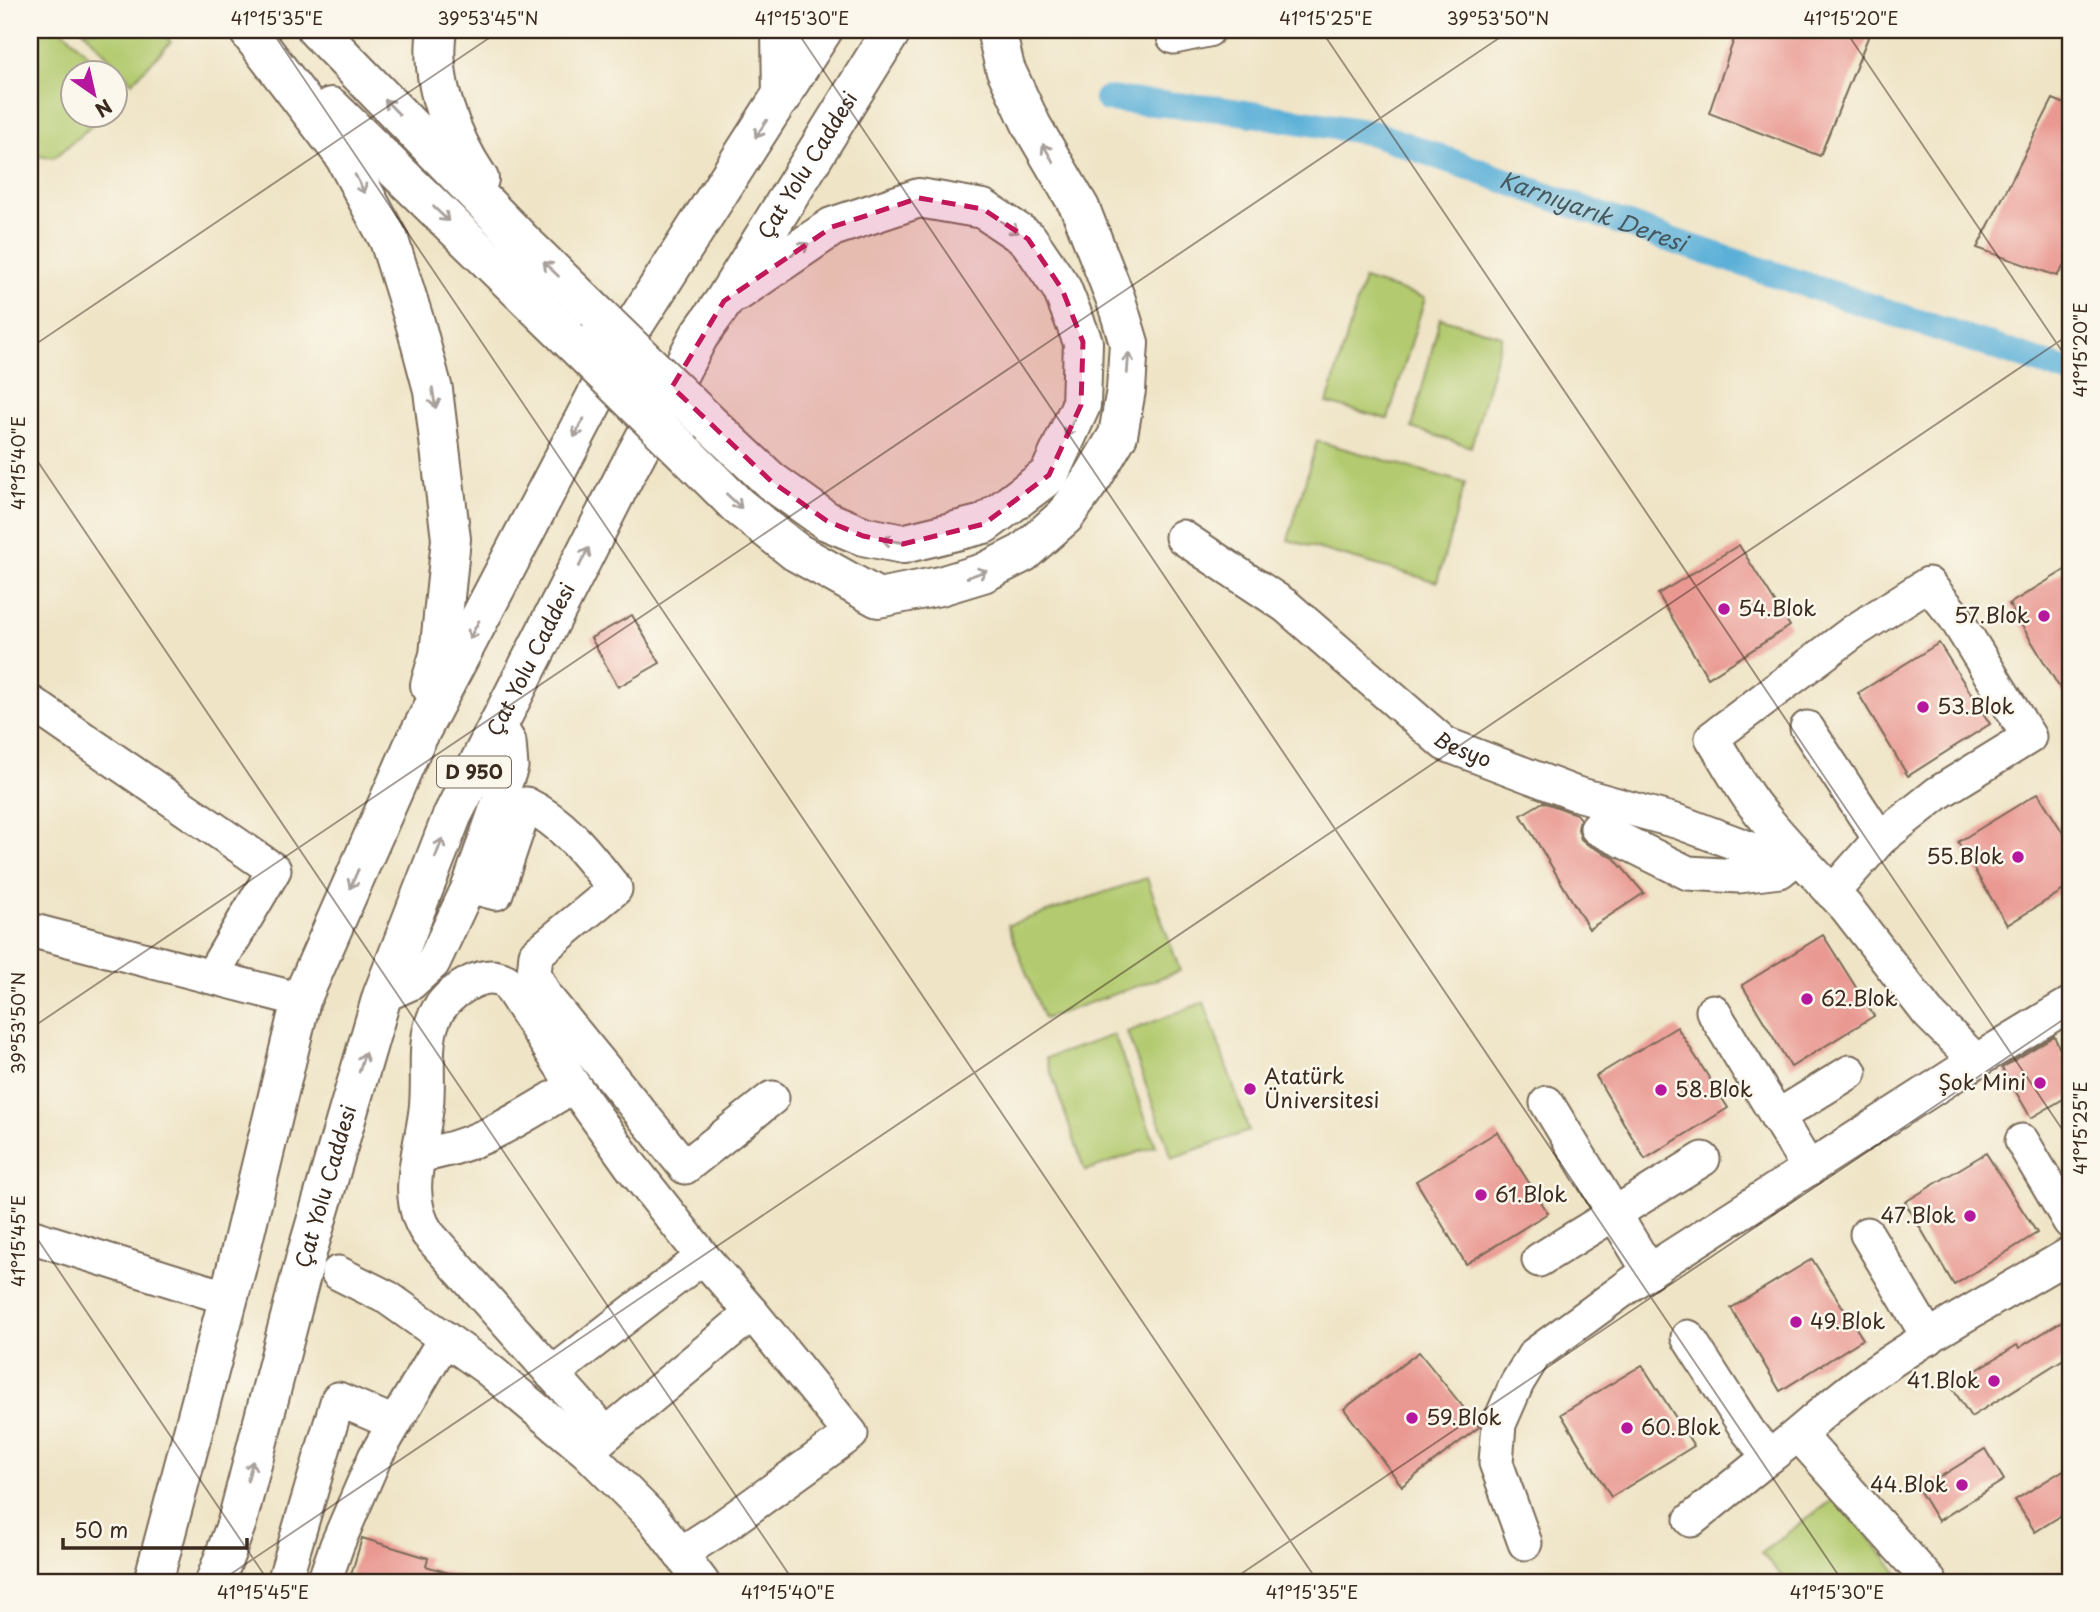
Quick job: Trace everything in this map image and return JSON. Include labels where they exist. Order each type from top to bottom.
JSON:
[{"type":"highway","points":[[250,30],[738,506],[796,552],[878,598],[940,586],[983,573],[1023,553],[1065,516],[1118,435],[1126,390],[1129,343],[1116,300],[1080,208],[1032,126],[1005,68],[996,30]]},
{"type":"highway","points":[[250,30],[344,154],[389,240],[433,390],[451,539],[439,655],[413,746]]},
{"type":"highway","points":[[317,30],[520,239],[706,420],[771,481],[827,521],[863,536],[903,544],[984,524],[1049,475],[1081,405],[1083,342],[1062,289],[1028,239],[983,209],[919,198],[832,227],[723,301]]},
{"type":"highway","points":[[437,30],[434,50],[445,115],[476,176],[520,239]]},
{"type":"highway","points":[[781,30],[782,97]]},
{"type":"highway","name":"D 950","points":[[153,1582],[228,1298],[301,1000],[413,746],[629,333],[823,30]]},
{"type":"highway","name":"Çat Yolu Caddesi","points":[[215,1582],[237,1522],[306,1256],[382,996],[452,816],[699,336],[892,30]]},
{"type":"street","points":[[1174,37],[1208,30]]},
{"type":"street","name":"Besyo","points":[[1182,537],[1286,606],[1446,744],[1574,793],[1679,822],[1767,855],[1798,856]]},
{"type":"street","points":[[1832,892],[1880,839],[1938,793],[2029,737],[1955,617],[1928,584],[1853,632],[1712,738],[1754,804],[1832,892],[1928,1013],[1976,1061]]},
{"type":"street","points":[[30,702],[274,870],[211,977]]},
{"type":"street","points":[[382,996],[411,983],[433,963],[469,886],[511,767],[509,742],[498,724]]},
{"type":"street","points":[[1807,728],[1880,839]]},
{"type":"street","points":[[469,886],[496,893],[526,804],[553,819],[580,844],[615,889],[536,954],[534,974],[545,996],[685,1167],[772,1098]]},
{"type":"street","points":[[1597,828],[1688,873],[1739,876],[1780,871],[1798,856]]},
{"type":"street","points":[[30,930],[301,1000]]},
{"type":"street","points":[[680,1554],[851,1434],[631,1166],[574,1086],[506,981],[494,975],[479,979],[451,995],[432,1022],[427,1038],[427,1107],[413,1199],[420,1223],[552,1374],[596,1443],[680,1554],[702,1582]]},
{"type":"street","points":[[1525,1543],[1496,1463],[1499,1424],[1517,1383],[1534,1355],[1649,1271],[1976,1061],[2070,1004]]},
{"type":"street","points":[[1713,1011],[1809,1169]]},
{"type":"street","points":[[1777,1117],[1850,1072]]},
{"type":"street","points":[[419,1155],[455,1149],[493,1134],[574,1086]]},
{"type":"street","points":[[1547,1103],[1649,1271]]},
{"type":"street","points":[[2022,1141],[2070,1223]]},
{"type":"street","points":[[1539,1261],[1703,1159]]},
{"type":"street","points":[[1867,1234],[1929,1338]]},
{"type":"street","points":[[30,1236],[228,1298]]},
{"type":"street","points":[[1691,1520],[1799,1435],[1854,1387],[1929,1338],[2070,1254]]},
{"type":"street","points":[[552,1374],[703,1257]]},
{"type":"street","points":[[338,1273],[388,1298],[596,1443]]},
{"type":"street","points":[[596,1443],[752,1313]]},
{"type":"street","points":[[1688,1337],[1748,1431],[1769,1457]]},
{"type":"street","points":[[324,1582],[375,1457],[445,1338]]},
{"type":"street","points":[[284,1582],[338,1399],[394,1423]]},
{"type":"street","points":[[1799,1435],[1930,1582]]},
{"type":"highlighted area","points":[[919,198],[983,209],[1028,239],[1062,289],[1083,342],[1081,405],[1049,475],[984,524],[903,544],[863,536],[827,521],[771,481],[672,387],[724,301],[832,227]]},
{"type":"green space","points":[[30,30],[63,30],[93,60],[60,60],[60,130],[87,130],[54,158],[30,155]]},
{"type":"green space","points":[[83,30],[159,30],[171,42],[132,82],[130,60],[111,60]]},
{"type":"green space","points":[[1364,279],[1425,298],[1388,419],[1327,403]]},
{"type":"green space","points":[[1440,318],[1502,336],[1471,447],[1412,428]]},
{"type":"green space","points":[[1317,441],[1465,483],[1437,582],[1288,540]]},
{"type":"green space","points":[[1147,878],[1180,971],[1044,1019],[1008,925]]},
{"type":"green space","points":[[1204,1002],[1249,1131],[1172,1158],[1127,1032]]},
{"type":"green space","points":[[1114,1035],[1156,1146],[1085,1171],[1046,1058]]},
{"type":"green space","points":[[1837,1496],[1899,1575],[1888,1582],[1787,1582],[1761,1553]]},
{"type":"building","points":[[1737,30],[1871,30],[1820,156],[1709,113]]},
{"type":"building","points":[[2053,99],[2070,106],[2070,257],[2057,276],[1977,248]]},
{"type":"building","name":"54.Blok","points":[[1739,545],[1790,626],[1708,678],[1658,594]]},
{"type":"building","name":"57.Blok","points":[[2070,567],[2070,705],[2009,604]]},
{"type":"building","points":[[632,615],[660,663],[618,687],[591,638]]},
{"type":"building","name":"53.Blok","points":[[1939,643],[1990,724],[1908,776],[1858,693]]},
{"type":"building","name":"55.Blok","points":[[2038,793],[2070,844],[2070,886],[2007,925],[1958,842]]},
{"type":"building","points":[[1543,802],[1576,814],[1580,819],[1578,829],[1581,839],[1614,858],[1644,893],[1589,929],[1521,815]]},
{"type":"building","name":"62.Blok","points":[[1823,935],[1874,1016],[1791,1067],[1742,985]]},
{"type":"building","name":"58.Blok","points":[[1677,1027],[1728,1108],[1645,1159],[1596,1076]]},
{"type":"building","name":"Şok Mini","points":[[2054,1036],[2070,1071],[2070,1095],[2031,1118],[2002,1068]]},
{"type":"building","name":"61.Blok","points":[[1497,1132],[1548,1213],[1466,1264],[1416,1181]]},
{"type":"building","name":"47.Blok","points":[[1986,1153],[2037,1233],[1954,1285],[1905,1202]]},
{"type":"building","name":"49.Blok","points":[[1812,1259],[1863,1339],[1780,1391],[1731,1308]]},
{"type":"building","name":"41.Blok","points":[[2070,1316],[2070,1355],[1971,1417],[1951,1386]]},
{"type":"building","name":"59.Blok","points":[[1419,1352],[1479,1427],[1402,1486],[1344,1409]]},
{"type":"building","name":"60.Blok","points":[[1642,1365],[1694,1446],[1611,1497],[1561,1414]]},
{"type":"building","name":"44.Blok","points":[[1985,1449],[2004,1480],[1938,1521],[1919,1490]]},
{"type":"building","points":[[2070,1466],[2070,1510],[2035,1532],[2015,1500]]},
{"type":"building","points":[[362,1538],[428,1558],[426,1566],[465,1578],[464,1582],[349,1582]]},
{"type":"waterway","name":"Karnıyarık Deresi","points":[[1107,99],[1220,109],[1373,133],[1662,237],[2070,372]]},
{"type":"place","name":"54.Blok","points":[[1724,609]]},
{"type":"place","name":"57.Blok","points":[[2044,616]]},
{"type":"place","name":"53.Blok","points":[[1923,707]]},
{"type":"place","name":"55.Blok","points":[[2018,857]]},
{"type":"place","name":"62.Blok","points":[[1807,999]]},
{"type":"place","name":"Şok Mini","points":[[2040,1083]]},
{"type":"place","name":"Atatürk Üniversitesi","points":[[1250,1089]]},
{"type":"place","name":"58.Blok","points":[[1661,1090]]},
{"type":"place","name":"61.Blok","points":[[1481,1195]]},
{"type":"place","name":"47.Blok","points":[[1970,1216]]},
{"type":"place","name":"49.Blok","points":[[1796,1322]]},
{"type":"place","name":"41.Blok","points":[[1994,1381]]},
{"type":"place","name":"59.Blok","points":[[1412,1418]]},
{"type":"place","name":"60.Blok","points":[[1627,1428]]},
{"type":"place","name":"44.Blok","points":[[1962,1485]]}]
